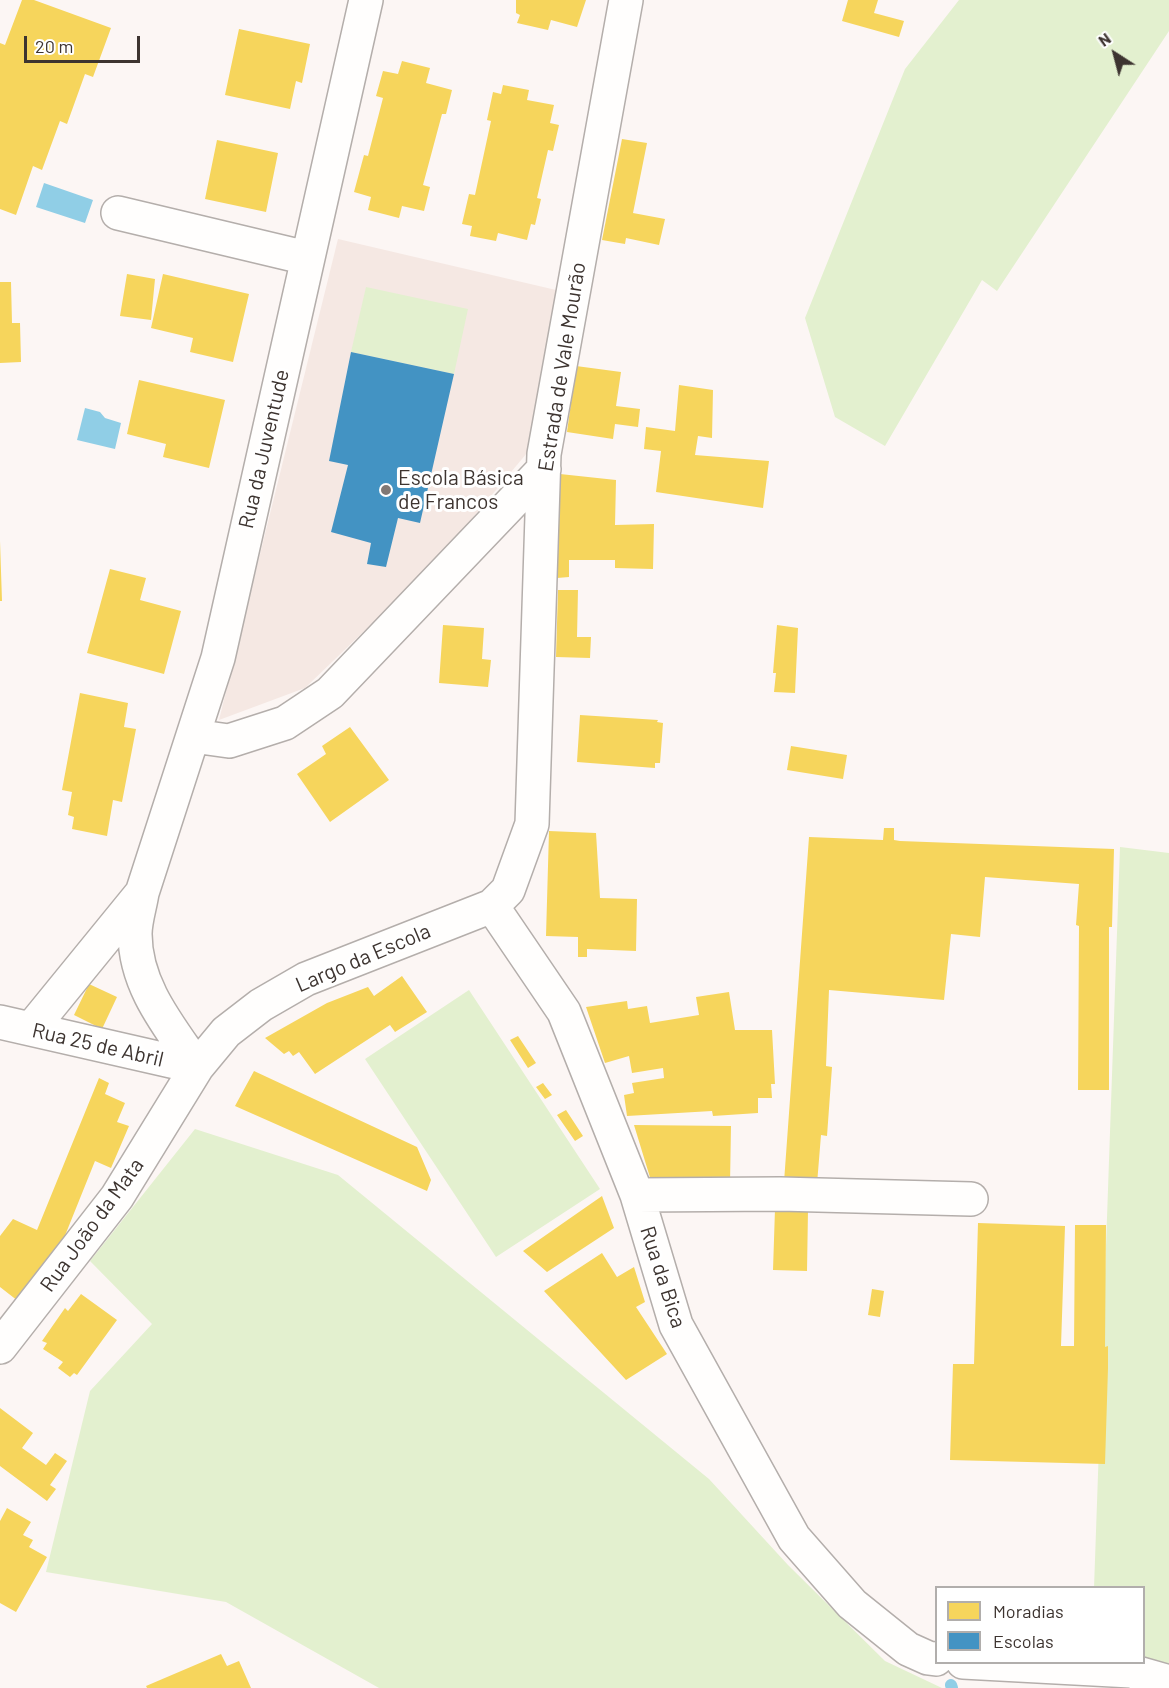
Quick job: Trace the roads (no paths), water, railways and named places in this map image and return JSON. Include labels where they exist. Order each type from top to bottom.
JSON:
[{"type":"street","name":"Rua da Juventude","points":[[142,893],[218,658],[366,0]]},
{"type":"street","name":"Estrada de Vale Mourão","points":[[492,906],[508,891],[532,824],[544,454],[626,0]]},
{"type":"street","points":[[118,213],[307,258]]},
{"type":"street","points":[[193,736],[229,741],[285,723],[330,693],[544,470]]},
{"type":"street","points":[[31,1029],[142,893]]},
{"type":"street","points":[[142,893],[135,933],[138,969],[154,1005],[196,1068]]},
{"type":"street","name":"Largo da Escola","points":[[196,1068],[226,1032],[244,1017],[306,979],[492,906]]},
{"type":"street","name":"Rua da Bica","points":[[492,906],[564,1012],[637,1195],[676,1325],[794,1538],[852,1604],[908,1649],[928,1659],[935,1659]]},
{"type":"street","name":"Rua 25 de Abril","points":[[0,1022],[196,1068]]},
{"type":"street","name":"Rua João da Mata","points":[[0,1347],[117,1197],[196,1068]]},
{"type":"street","points":[[637,1195],[780,1194],[971,1200]]},
{"type":"street","points":[[968,1664],[1002,1677],[1131,1671],[1169,1682]]},
{"type":"water","points":[[44,183],[93,200],[85,223],[36,207]]},
{"type":"water","points":[[85,408],[100,412],[105,418],[121,423],[115,449],[77,440]]},
{"type":"place","name":"Escola Básica de Francos","points":[[386,490]]}]
